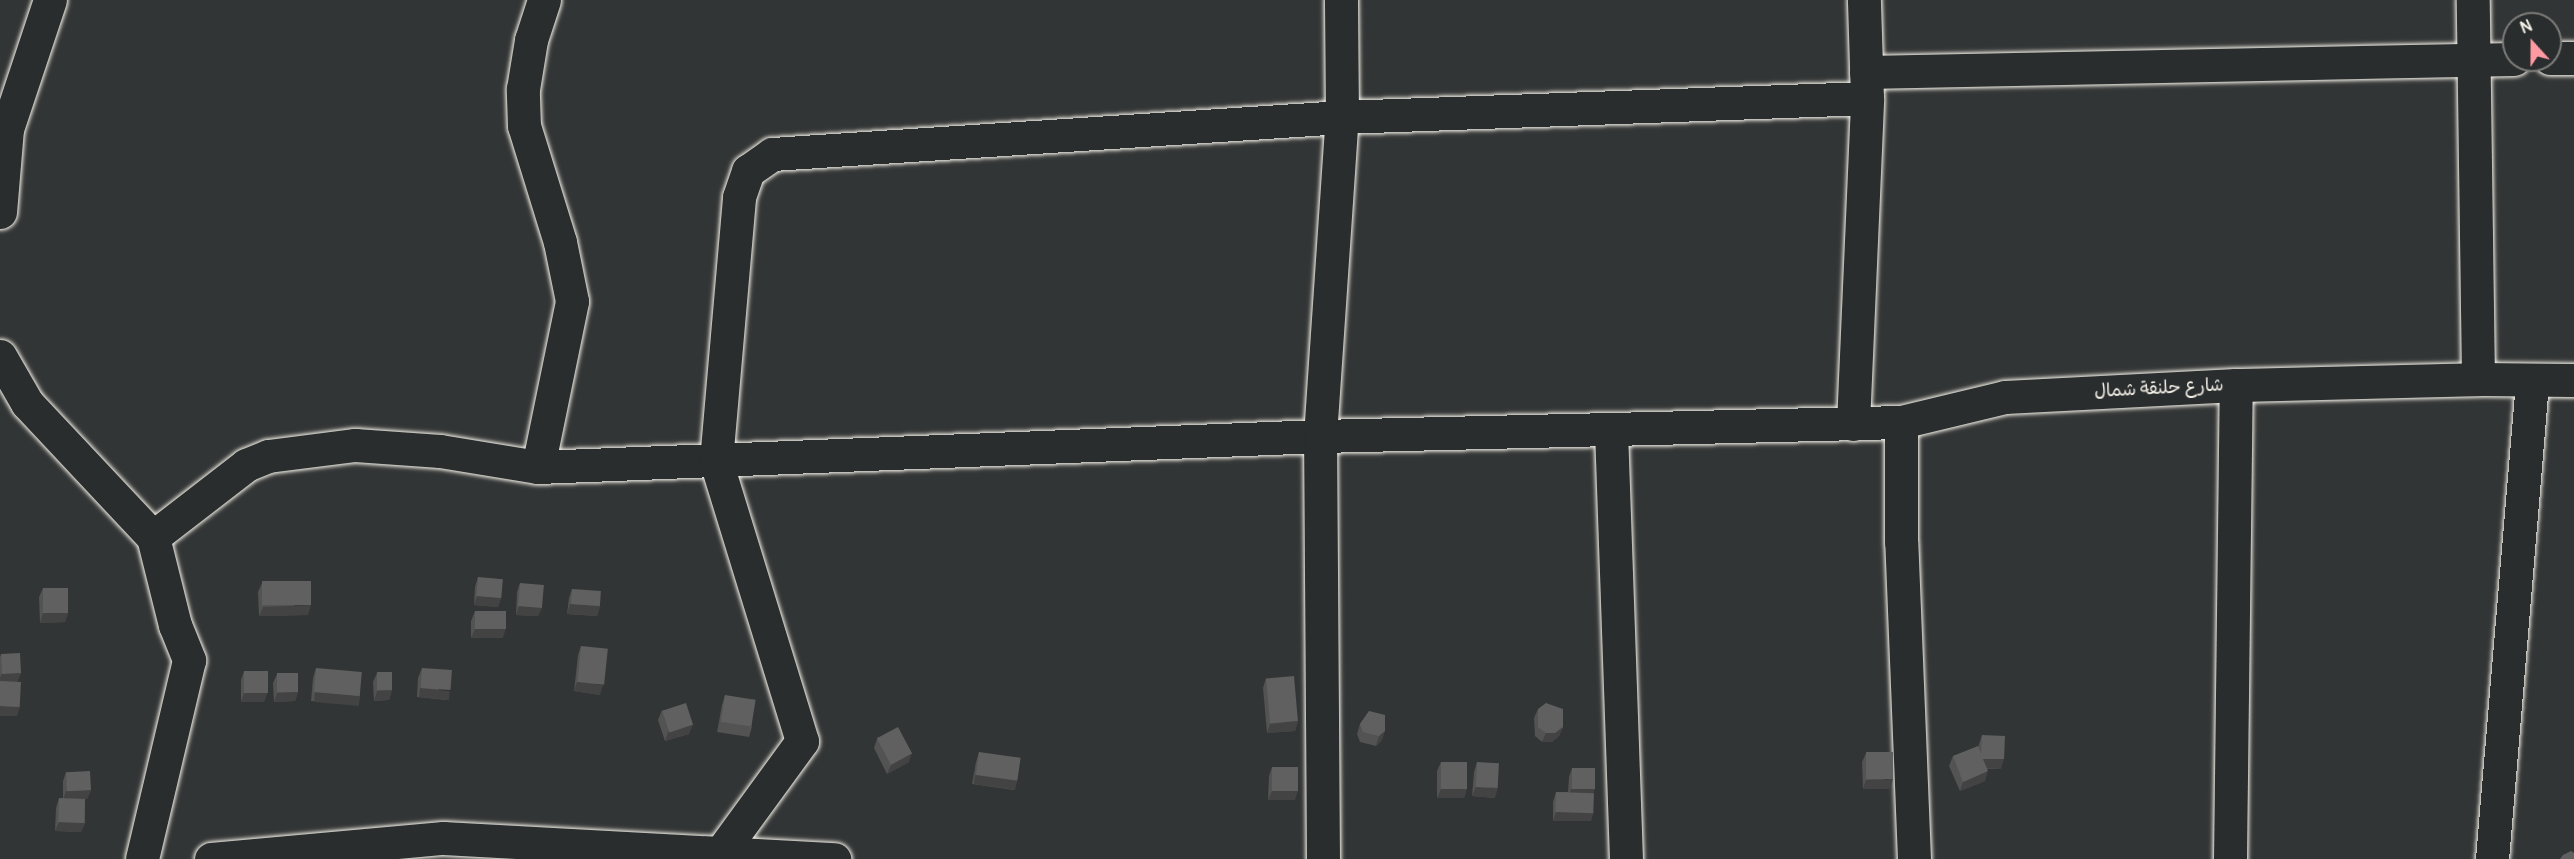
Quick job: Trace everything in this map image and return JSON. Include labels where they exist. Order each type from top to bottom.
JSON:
[{"type":"street","points":[[0,212],[8,129],[50,0]]},
{"type":"street","points":[[538,467],[572,301],[560,242],[524,126],[523,89],[531,40],[544,0]]},
{"type":"street","points":[[1323,859],[1320,436],[1342,117],[1341,0]]},
{"type":"street","points":[[1853,424],[1866,85],[1864,0]]},
{"type":"street","points":[[2473,0],[2478,379]]},
{"type":"street","points":[[716,857],[802,741],[716,461],[739,197],[748,171],[772,154],[1866,85],[2502,59]]},
{"type":"street","points":[[0,356],[27,403],[153,537],[175,625],[189,660],[142,859]]},
{"type":"street","name":"شارع حلنقة شمال","points":[[153,537],[226,477],[268,456],[355,445],[440,451],[538,467],[1320,436],[1901,422],[2005,397],[2236,385],[2478,379],[2574,380]]},
{"type":"street","points":[[2492,859],[2532,381]]},
{"type":"street","points":[[2230,859],[2236,385]]},
{"type":"street","points":[[1901,422],[1901,553],[1914,859]]},
{"type":"street","points":[[1611,430],[1626,859]]},
{"type":"street","points":[[211,859],[444,838],[716,857],[834,859]]},
{"type":"building","points":[[478,577],[503,579],[501,598],[476,596]]},
{"type":"building","points":[[262,581],[311,581],[311,605],[262,605]]},
{"type":"building","points":[[520,583],[544,585],[542,608],[518,606]]},
{"type":"building","points":[[43,588],[68,588],[68,613],[43,613]]},
{"type":"building","points":[[572,589],[601,591],[600,606],[571,604]]},
{"type":"building","points":[[475,611],[506,611],[506,629],[475,629]]},
{"type":"building","points":[[581,646],[608,649],[604,685],[577,682]]},
{"type":"building","points":[[20,653],[21,673],[2,674],[1,654]]},
{"type":"building","points":[[316,668],[362,672],[360,696],[314,692]]},
{"type":"building","points":[[422,668],[452,670],[451,690],[421,688]]},
{"type":"building","points":[[244,671],[268,671],[268,693],[244,693]]},
{"type":"building","points":[[377,672],[392,672],[392,690],[377,690]]},
{"type":"building","points":[[277,673],[298,673],[298,692],[277,692]]},
{"type":"building","points":[[1294,676],[1298,721],[1270,723],[1266,678]]},
{"type":"building","points":[[0,681],[21,682],[20,707],[0,706]]},
{"type":"building","points":[[725,695],[756,700],[751,727],[721,722]]},
{"type":"building","points":[[686,703],[693,725],[669,733],[662,711]]},
{"type":"building","points":[[1546,703],[1563,709],[1563,727],[1555,733],[1546,733],[1538,727],[1538,709]]},
{"type":"building","points":[[1369,711],[1385,715],[1385,731],[1379,736],[1363,732],[1360,724]]},
{"type":"building","points":[[898,727],[912,753],[891,765],[877,738]]},
{"type":"building","points":[[1982,735],[2005,736],[2004,759],[1983,759],[1988,771],[1963,782],[1953,756],[1978,746],[1981,754]]},
{"type":"building","points":[[979,752],[1021,758],[1017,781],[976,775]]},
{"type":"building","points":[[1866,752],[1893,752],[1893,779],[1866,779]]},
{"type":"building","points":[[1441,762],[1467,762],[1467,789],[1441,789]]},
{"type":"building","points":[[1477,762],[1499,763],[1498,788],[1476,787]]},
{"type":"building","points":[[1272,767],[1298,767],[1298,791],[1272,791]]},
{"type":"building","points":[[1572,768],[1595,768],[1595,789],[1572,789]]},
{"type":"building","points":[[90,771],[91,790],[67,791],[66,772]]},
{"type":"building","points":[[1556,792],[1594,793],[1593,813],[1555,812]]},
{"type":"building","points":[[59,798],[85,799],[84,823],[58,822]]},
{"type":"building","points":[[2571,851],[2574,853],[2574,859],[2560,859],[2563,855]]}]
